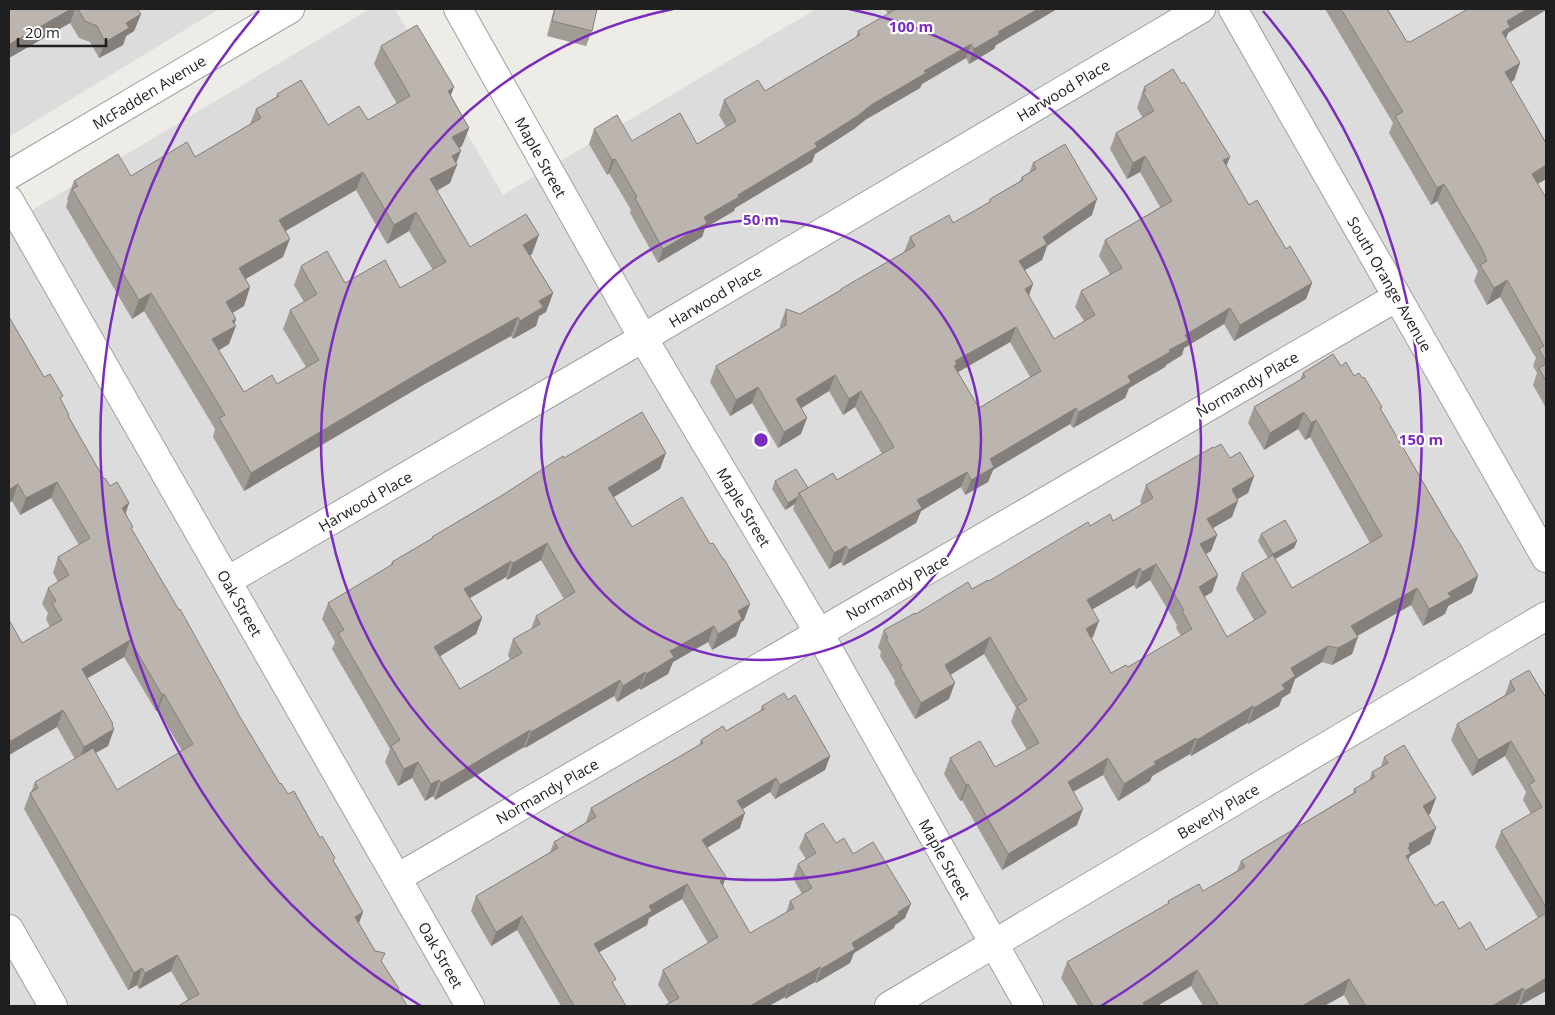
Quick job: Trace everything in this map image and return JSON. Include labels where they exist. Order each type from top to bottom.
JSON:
[{"type":"street","name":"McFadden Avenue","points":[[9,175],[290,9]]},
{"type":"street","name":"Maple Street","points":[[458,9],[644,338],[818,633],[1029,1006]]},
{"type":"street","name":"Harwood Place","points":[[227,581],[644,338],[1201,9]]},
{"type":"street","name":"South Orange Avenue","points":[[1233,9],[1546,558]]},
{"type":"street","name":"Oak Street","points":[[9,200],[470,1006]]},
{"type":"street","name":"Normandy Place","points":[[397,878],[1397,297]]},
{"type":"street","name":"Beverly Place","points":[[889,1006],[1546,616]]},
{"type":"street","points":[[9,929],[53,1006]]},
{"type":"shaded area","points":[[9,9],[219,9],[9,137]]},
{"type":"shaded area","points":[[370,9],[395,9],[503,195],[816,9],[1546,9],[1546,1006],[9,1006],[9,224]]},
{"type":"building","points":[[9,9],[71,9],[10,44]]},
{"type":"building","points":[[78,9],[137,9],[141,14],[126,23],[129,28],[105,42],[97,26],[85,21]]},
{"type":"building","points":[[555,9],[597,9],[592,31],[552,21]]},
{"type":"building","points":[[896,9],[1038,9],[998,32],[1000,34],[974,49],[971,44],[924,71],[926,73],[871,105],[859,115],[815,143],[817,147],[704,217],[707,223],[663,249],[635,198],[637,197],[615,159],[612,160],[594,129],[617,115],[632,141],[680,113],[697,144],[736,121],[724,100],[758,80],[765,91],[860,35],[858,31]]},
{"type":"building","points":[[1341,9],[1387,9],[1407,42],[1410,42],[1468,9],[1527,9],[1507,21],[1510,27],[1502,32],[1520,63],[1505,72],[1546,143],[1546,165],[1532,174],[1546,198],[1546,362],[1539,349],[1544,346],[1507,280],[1494,288],[1480,265],[1487,261],[1482,249],[1444,184],[1437,188],[1395,116],[1403,112]]},
{"type":"building","points":[[417,25],[454,87],[448,91],[469,128],[452,137],[461,151],[452,156],[457,165],[430,179],[470,247],[526,214],[539,235],[523,245],[553,293],[539,301],[543,307],[520,321],[518,317],[429,367],[251,473],[219,418],[225,415],[151,293],[139,300],[72,189],[78,186],[74,181],[118,154],[131,176],[187,142],[195,157],[261,118],[256,109],[279,96],[277,94],[301,80],[328,125],[359,106],[368,120],[410,96],[381,46]],"holes":[[[363,172],[394,225],[416,212],[446,262],[400,288],[385,260],[345,283],[327,251],[301,266],[317,294],[290,310],[319,360],[277,384],[272,375],[244,392],[212,339],[236,326],[232,321],[236,319],[226,302],[250,287],[239,268],[290,239],[279,220]]]},
{"type":"building","points":[[1173,69],[1182,84],[1184,82],[1230,157],[1223,160],[1249,205],[1257,200],[1286,249],[1290,246],[1312,283],[1240,325],[1230,308],[1185,335],[1188,340],[1169,350],[1170,352],[1128,376],[1131,382],[1079,412],[1076,408],[990,459],[994,467],[971,480],[967,472],[917,500],[922,508],[849,550],[846,546],[834,553],[799,493],[833,473],[837,480],[894,447],[861,391],[849,399],[835,375],[796,399],[807,418],[784,432],[758,387],[736,400],[716,366],[786,325],[786,309],[800,314],[915,246],[910,237],[949,215],[953,223],[990,202],[990,199],[1023,180],[1022,177],[1036,169],[1033,163],[1065,144],[1097,199],[1043,237],[1047,244],[1019,261],[1033,284],[1025,289],[1054,339],[1095,315],[1081,291],[1122,268],[1105,240],[1172,201],[1145,156],[1133,163],[1116,133],[1154,111],[1143,92],[1146,91],[1144,87]],"holes":[[[1016,327],[1041,371],[979,408],[954,366],[957,364],[955,361]]]},
{"type":"building","points":[[9,317],[44,377],[50,374],[63,396],[60,398],[68,416],[104,479],[110,486],[117,482],[129,503],[122,508],[133,527],[131,528],[180,609],[280,784],[288,794],[294,791],[320,838],[322,836],[335,858],[333,860],[363,912],[355,917],[375,951],[385,953],[381,961],[399,989],[407,1006],[178,1006],[199,994],[177,955],[145,973],[142,968],[134,973],[30,793],[38,788],[35,782],[93,748],[117,790],[193,744],[130,640],[82,669],[114,729],[84,747],[63,710],[11,741],[9,738],[9,620],[22,643],[62,620],[52,603],[56,601],[48,588],[69,575],[58,557],[90,538],[57,482],[26,498],[18,484],[9,490]]},
{"type":"building","points":[[1333,354],[1341,366],[1346,362],[1354,376],[1359,373],[1362,378],[1364,377],[1382,407],[1380,408],[1478,576],[1448,593],[1451,597],[1429,609],[1417,588],[1351,626],[1358,637],[1338,648],[1328,646],[1291,668],[1295,676],[1282,685],[1285,689],[1197,740],[1196,738],[1154,762],[1156,764],[1124,784],[1108,758],[1068,782],[1083,809],[1008,854],[968,784],[966,785],[950,758],[980,741],[995,767],[1039,743],[1017,706],[1027,700],[990,637],[945,665],[955,683],[921,703],[900,667],[902,666],[886,639],[888,638],[884,630],[916,614],[968,582],[972,589],[989,581],[1088,522],[1090,526],[1110,514],[1113,521],[1153,498],[1146,485],[1221,444],[1230,458],[1240,452],[1254,476],[1232,489],[1238,501],[1207,519],[1217,535],[1200,544],[1218,575],[1199,587],[1227,637],[1266,613],[1242,573],[1273,555],[1292,588],[1382,536],[1316,420],[1311,423],[1304,412],[1270,433],[1254,407],[1305,377],[1303,373]],"holes":[[[1156,564],[1184,610],[1182,611],[1192,629],[1128,667],[1126,665],[1111,673],[1086,629],[1099,621],[1087,600],[1140,568],[1142,572]]]},
{"type":"building","points":[[1546,364],[1546,381],[1539,368]]},
{"type":"building","points":[[642,412],[666,453],[608,488],[632,527],[682,497],[710,544],[713,543],[724,559],[750,604],[738,611],[742,619],[718,634],[714,626],[670,651],[674,657],[646,674],[645,672],[623,686],[620,680],[531,732],[530,730],[441,783],[439,780],[431,784],[418,762],[404,769],[391,746],[400,740],[338,633],[344,630],[328,603],[563,456],[564,458]],"holes":[[[547,543],[575,592],[536,616],[540,624],[513,639],[522,653],[460,689],[434,647],[482,618],[464,589],[511,561],[513,563]]]},
{"type":"building","points":[[796,469],[808,488],[788,503],[775,481]]},
{"type":"building","points":[[1285,520],[1297,541],[1273,554],[1261,534]]},
{"type":"building","points":[[1529,670],[1546,698],[1546,907],[1501,831],[1542,807],[1529,785],[1535,781],[1511,741],[1478,760],[1457,724],[1515,690],[1510,681]]},
{"type":"building","points":[[784,693],[788,700],[795,695],[830,756],[780,785],[776,778],[737,801],[745,813],[702,840],[726,877],[720,881],[750,933],[794,908],[790,901],[812,888],[798,864],[816,853],[805,834],[823,823],[836,843],[844,838],[853,854],[873,842],[911,904],[898,912],[899,914],[852,943],[855,949],[750,1006],[664,1006],[679,998],[663,970],[718,937],[687,884],[649,906],[652,911],[594,944],[616,979],[612,982],[626,1006],[574,1006],[522,916],[496,932],[476,896],[558,848],[554,842],[596,817],[591,808],[703,743],[701,740],[723,726],[726,731],[764,709],[762,706]]},
{"type":"building","points":[[1404,745],[1436,798],[1423,806],[1436,828],[1409,844],[1408,848],[1411,853],[1406,856],[1435,906],[1443,901],[1459,929],[1470,922],[1486,950],[1546,913],[1546,978],[1525,991],[1523,988],[1492,1006],[1366,1006],[1349,979],[1302,1006],[1219,1006],[1197,970],[1143,1003],[1145,1006],[1093,1006],[1067,962],[1199,884],[1203,891],[1245,867],[1241,861],[1356,792],[1354,789],[1375,777],[1372,772],[1388,763],[1384,757]]}]
